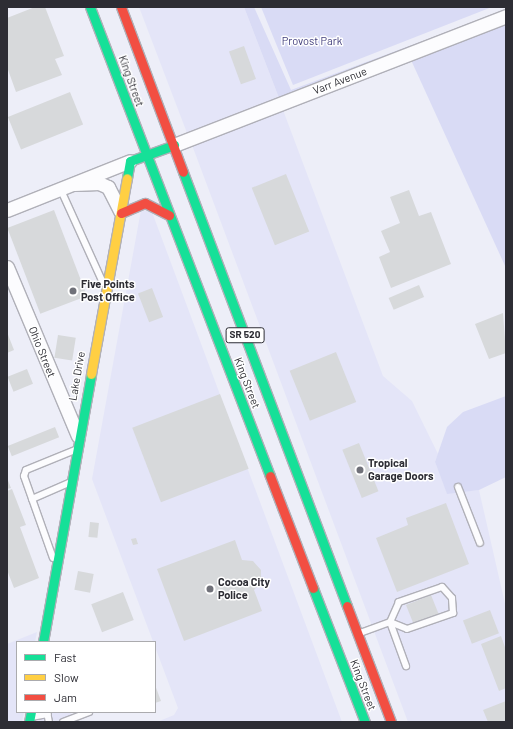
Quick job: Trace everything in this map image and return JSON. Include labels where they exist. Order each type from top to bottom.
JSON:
[{"type":"main road","name":"King Street","points":[[90,7],[365,722]]},
{"type":"main road","name":"King Street","points":[[121,7],[391,722]]},
{"type":"main road","points":[[130,161],[174,145]]},
{"type":"main road","name":"Lake Drive","points":[[42,641],[105,286],[121,213],[130,161]]},
{"type":"main road","points":[[121,213],[145,203],[169,215]]},
{"type":"main road","points":[[335,645],[357,666],[370,697]]},
{"type":"street","name":"Varr Avenue","points":[[174,145],[506,16]]},
{"type":"street","points":[[7,210],[63,186],[130,161]]},
{"type":"street","points":[[63,186],[99,183],[108,187],[121,213]]},
{"type":"street","name":"Ohio Street","points":[[7,267],[78,436]]},
{"type":"lane","points":[[63,186],[105,286]]},
{"type":"lane","points":[[55,566],[24,476],[26,470],[75,450]]},
{"type":"lane","points":[[32,499],[70,482]]},
{"type":"lane","points":[[458,487],[480,543]]},
{"type":"lane","points":[[357,634],[390,622],[406,629],[421,626],[453,613],[452,598],[442,586],[436,586],[398,602],[390,622],[406,666]]},
{"type":"lane","points":[[30,717],[47,713],[49,722]]},
{"type":"lane","points":[[63,722],[86,713]]},
{"type":"shaded area","points":[[139,7],[244,7],[279,98],[187,133]]},
{"type":"shaded area","points":[[283,110],[383,376],[412,401],[438,454],[435,462],[447,493],[479,490],[506,608],[506,722],[408,722],[192,145]]},
{"type":"shaded area","points":[[141,210],[152,212],[342,722],[157,722],[174,715],[178,708],[156,649],[156,641],[153,641],[92,479]]},
{"type":"shaded area","points":[[37,632],[35,641],[16,641],[16,713],[24,713],[22,722],[7,722],[7,644]]},
{"type":"shaded area","points":[[38,713],[70,713],[74,722],[36,722]]},
{"type":"green space","points":[[244,7],[254,7],[291,90],[506,10],[279,98]]},
{"type":"green space","name":"Provost Park","points":[[261,7],[492,7],[293,85]]},
{"type":"green space","points":[[506,23],[506,268],[411,60]]},
{"type":"green space","points":[[506,396],[506,477],[479,490],[447,494],[435,462],[447,427],[463,412]]},
{"type":"building","points":[[35,7],[45,7],[64,56],[55,59],[62,75],[16,92],[7,67],[7,18]]},
{"type":"building","points":[[244,46],[256,79],[241,84],[229,51]]},
{"type":"building","points":[[70,92],[83,124],[21,150],[8,117]]},
{"type":"building","points":[[286,174],[309,231],[275,245],[252,188]]},
{"type":"building","points":[[409,190],[419,216],[431,212],[451,264],[391,288],[379,257],[390,252],[381,231],[400,223],[390,197]]},
{"type":"building","points":[[54,210],[87,296],[40,314],[7,228]]},
{"type":"building","points":[[419,285],[424,297],[394,310],[389,298]]},
{"type":"building","points":[[152,288],[163,317],[149,322],[138,293]]},
{"type":"building","points":[[503,313],[506,353],[489,359],[475,324]]},
{"type":"building","points":[[7,332],[14,350],[7,353]]},
{"type":"building","points":[[58,335],[76,338],[72,361],[54,358]]},
{"type":"building","points":[[336,352],[356,402],[310,421],[290,371]]},
{"type":"building","points":[[27,369],[33,384],[14,392],[8,377]]},
{"type":"building","points":[[220,394],[249,469],[161,502],[132,428]]},
{"type":"building","points":[[55,427],[59,437],[12,456],[8,446]]},
{"type":"building","name":"Tropical Garage Doors","points":[[359,443],[378,491],[362,498],[342,450]]},
{"type":"building","points":[[7,478],[11,488],[7,489]]},
{"type":"building","points":[[12,489],[26,525],[20,527],[39,578],[14,588],[7,570],[7,491]]},
{"type":"building","points":[[446,503],[469,564],[397,592],[376,538],[408,525],[406,518]]},
{"type":"building","points":[[90,522],[99,523],[97,538],[88,537]]},
{"type":"building","points":[[136,538],[138,544],[133,545],[131,539]]},
{"type":"building","name":"Cocoa City Police","points":[[235,540],[242,560],[253,561],[261,570],[261,582],[254,590],[262,611],[184,641],[157,569]]},
{"type":"building","points":[[78,571],[94,574],[90,593],[74,590]]},
{"type":"building","points":[[123,592],[134,620],[102,632],[91,604]]},
{"type":"building","points":[[431,595],[439,615],[414,626],[406,605]]},
{"type":"building","points":[[490,610],[499,633],[472,644],[463,620]]},
{"type":"building","points":[[501,636],[506,650],[506,688],[499,691],[481,644]]},
{"type":"building","points":[[156,688],[161,701],[156,703]]},
{"type":"building","points":[[506,701],[506,722],[488,722],[483,710]]},
{"type":"traffic: fast","points":[[90,7],[270,476]]},
{"type":"traffic: fast","points":[[127,178],[130,161],[174,145]]},
{"type":"traffic: fast","points":[[183,172],[347,606]]},
{"type":"traffic: fast","points":[[43,641],[91,374]]},
{"type":"traffic: fast","points":[[313,588],[365,722]]},
{"type":"traffic: fast","points":[[29,722],[31,713]]},
{"type":"traffic: slow","points":[[91,374],[127,178]]},
{"type":"traffic: jam","points":[[121,7],[183,172]]},
{"type":"traffic: jam","points":[[121,213],[145,203],[169,215]]},
{"type":"traffic: jam","points":[[270,476],[313,588]]},
{"type":"traffic: jam","points":[[347,606],[391,722]]},
{"type":"place","name":"Five Points Post Office","points":[[73,291]]},
{"type":"place","name":"Tropical Garage Doors","points":[[360,470]]},
{"type":"place","name":"Cocoa City Police","points":[[210,589]]}]
